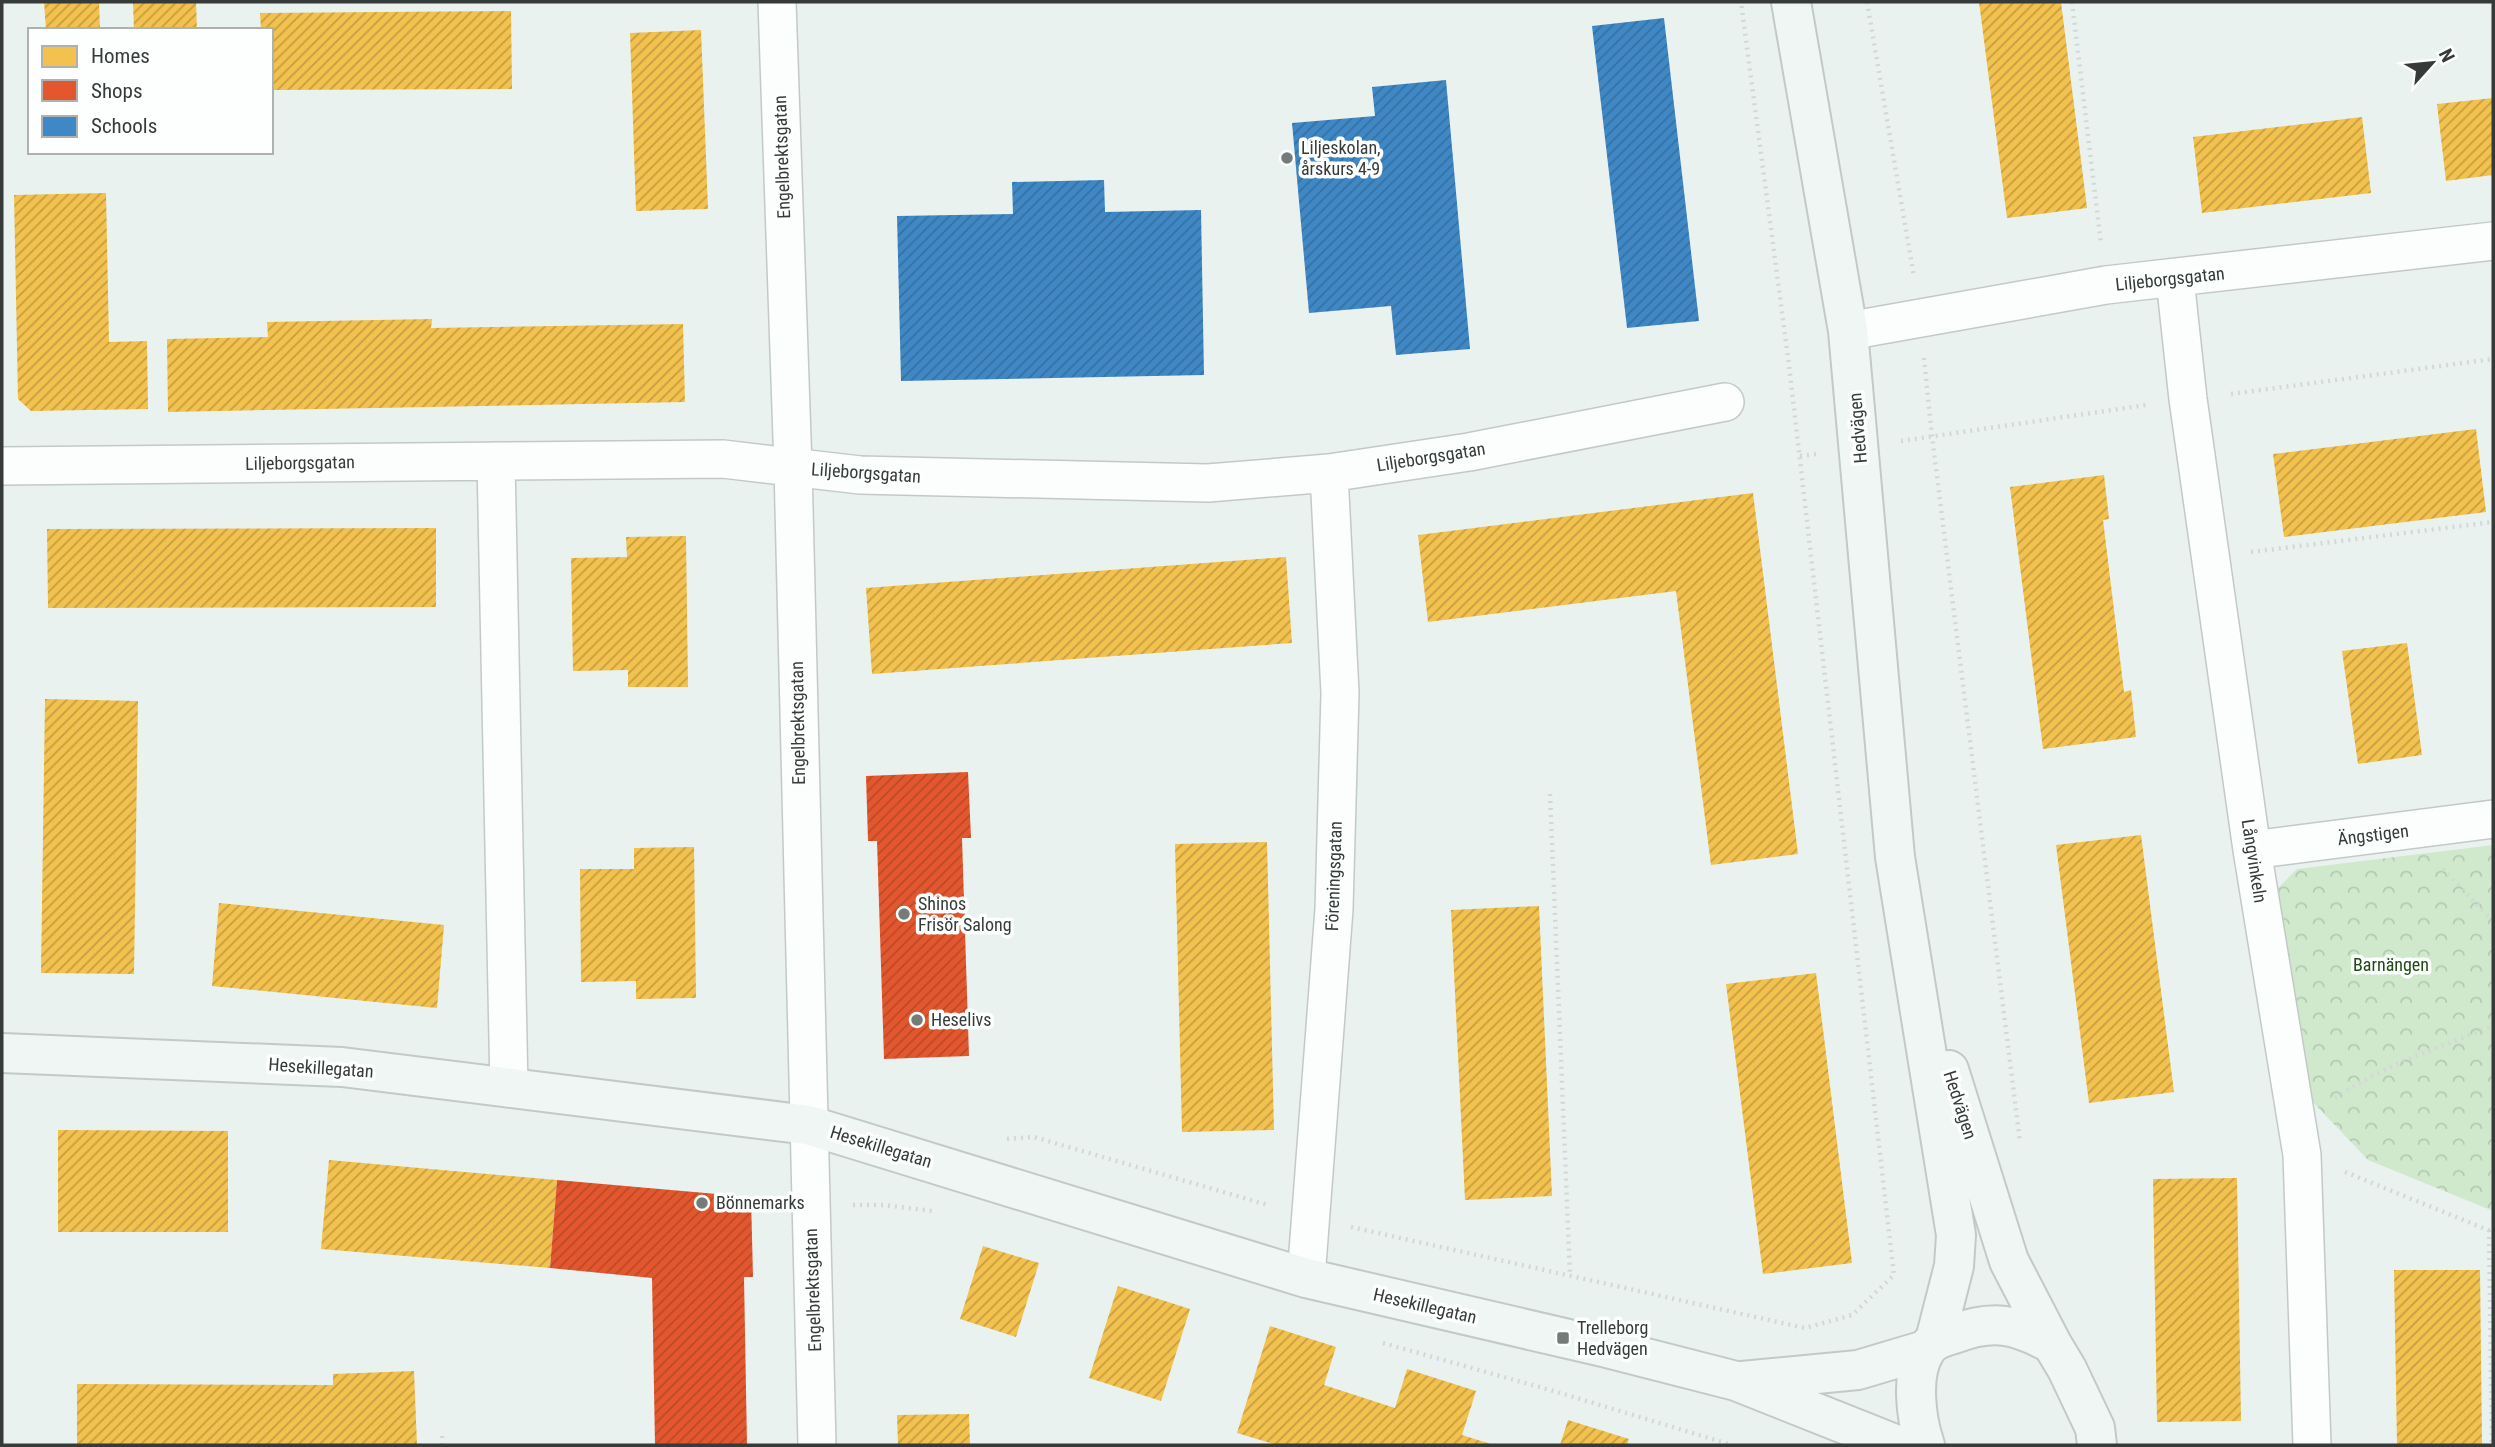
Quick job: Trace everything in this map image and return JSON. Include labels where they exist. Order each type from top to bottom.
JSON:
[{"type":"main road","name":"Hedvägen","points":[[1791,2],[1849,331],[1895,857],[1956,1235],[1954,1266],[1916,1381],[1916,1405],[1925,1445]]},
{"type":"main road","name":"Hedvägen","points":[[1895,857],[1945,1057],[2009,1261],[2067,1369],[2095,1428],[2097,1445]]},
{"type":"main road","name":"Hesekillegatan","points":[[2,1053],[342,1067],[808,1125],[1306,1278],[1736,1381],[1897,1445]]},
{"type":"main road","points":[[1930,1345],[1964,1330],[1990,1324],[2027,1331],[2052,1344]]},
{"type":"main road","name":"Hesekillegatan","points":[[1736,1381],[1858,1370],[1930,1345]]},
{"type":"street","name":"Engelbrektsgatan","points":[[777,2],[793,467],[817,1445]]},
{"type":"street","name":"Liljeborgsgatan","points":[[1849,331],[2106,285],[2493,242]]},
{"type":"street","name":"Långvinkeln","points":[[2175,279],[2188,399],[2252,850],[2299,1139],[2312,1445]]},
{"type":"street","name":"Liljeborgsgatan","points":[[2,466],[723,459],[860,475],[1208,483],[1329,473],[1469,452],[1725,402]]},
{"type":"street","points":[[496,461],[509,1088]]},
{"type":"street","name":"Föreningsgatan","points":[[1306,1278],[1334,909],[1340,693],[1329,473]]},
{"type":"street","name":"Ängstigen","points":[[2252,850],[2493,820]]},
{"type":"path","points":[[995,1140],[1034,1137],[1311,1218],[1805,1328],[1852,1315],[1894,1275],[1794,404],[1741,2]]},
{"type":"path","points":[[1867,2],[1920,318],[1935,463],[2022,1152]]},
{"type":"path","points":[[2072,2],[2106,285]]},
{"type":"path","points":[[2211,557],[2493,522]]},
{"type":"path","points":[[1550,794],[1570,1276]]},
{"type":"path","points":[[2406,830],[2493,921]]},
{"type":"path","points":[[2492,1445],[2491,1231],[2299,1139],[2355,1084],[2405,1060],[2493,1026]]},
{"type":"path","points":[[442,1436],[442,1445]]},
{"type":"green space","name":"Barnängen","points":[[2493,845],[2493,1211],[2368,1160],[2308,1097],[2278,888],[2297,869]]},
{"type":"building: Homes","points":[[44,2],[99,2],[100,28],[46,28]]},
{"type":"building: Homes","points":[[133,2],[196,2],[197,28],[134,28]]},
{"type":"building: Homes","points":[[1979,2],[2061,2],[2087,208],[2007,218]]},
{"type":"building: Homes","points":[[511,11],[512,89],[273,90],[273,28],[261,28],[260,13]]},
{"type":"building: Homes","points":[[701,30],[708,209],[636,211],[630,33]]},
{"type":"building: Homes","points":[[2493,98],[2493,175],[2446,181],[2437,104]]},
{"type":"building: Homes","points":[[2362,117],[2371,193],[2202,213],[2193,137]]},
{"type":"building: Homes","points":[[106,193],[109,342],[147,341],[148,409],[31,411],[18,399],[14,195]]},
{"type":"building: Homes","points":[[432,319],[431,328],[683,324],[685,402],[168,412],[167,339],[268,337],[267,322]]},
{"type":"building: Homes","points":[[2476,429],[2486,512],[2284,537],[2273,454]]},
{"type":"building: Homes","points":[[2104,475],[2109,519],[2103,520],[2124,692],[2131,690],[2136,737],[2043,749],[2010,487]]},
{"type":"building: Homes","points":[[1753,493],[1798,854],[1711,865],[1676,591],[1428,622],[1418,535]]},
{"type":"building: Homes","points":[[436,528],[436,607],[48,608],[47,529]]},
{"type":"building: Homes","points":[[686,536],[688,687],[628,687],[628,670],[573,671],[571,558],[627,557],[626,537]]},
{"type":"building: Homes","points":[[1286,557],[1292,643],[872,674],[866,588]]},
{"type":"building: Homes","points":[[2407,643],[2422,755],[2358,764],[2342,651]]},
{"type":"building: Homes","points":[[45,699],[138,701],[134,974],[41,973]]},
{"type":"building: Homes","points":[[2141,835],[2174,1092],[2089,1103],[2056,845]]},
{"type":"building: Homes","points":[[1267,842],[1274,1130],[1182,1132],[1175,844]]},
{"type":"building: Homes","points":[[694,847],[696,998],[636,999],[636,981],[581,982],[580,869],[634,869],[634,848]]},
{"type":"building: Homes","points":[[219,903],[444,925],[437,1008],[212,986]]},
{"type":"building: Homes","points":[[1539,906],[1552,1196],[1465,1200],[1451,910]]},
{"type":"building: Homes","points":[[1816,973],[1852,1263],[1763,1274],[1726,984]]},
{"type":"building: Homes","points":[[58,1130],[228,1131],[228,1232],[58,1232]]},
{"type":"building: Homes","points":[[329,1160],[557,1180],[550,1268],[321,1249]]},
{"type":"building: Homes","points":[[2237,1178],[2241,1421],[2157,1422],[2153,1179]]},
{"type":"building: Homes","points":[[983,1246],[1039,1263],[1016,1337],[960,1319]]},
{"type":"building: Homes","points":[[2394,1270],[2480,1270],[2482,1445],[2397,1445]]},
{"type":"building: Homes","points":[[1118,1286],[1190,1309],[1161,1401],[1089,1378]]},
{"type":"building: Homes","points":[[1270,1326],[1336,1347],[1324,1385],[1395,1408],[1407,1369],[1476,1391],[1462,1435],[1494,1445],[1277,1445],[1237,1433]]},
{"type":"building: Homes","points":[[414,1371],[417,1445],[77,1445],[77,1384],[333,1385],[333,1374]]},
{"type":"building: Homes","points":[[969,1414],[970,1445],[898,1445],[897,1415]]},
{"type":"building: Homes","points":[[1568,1420],[1629,1439],[1627,1445],[1560,1445]]},
{"type":"building: Shops","points":[[968,772],[971,838],[962,838],[969,1056],[884,1059],[877,841],[868,841],[866,776]]},
{"type":"building: Shops","points":[[557,1180],[751,1197],[753,1277],[744,1277],[747,1445],[655,1445],[652,1278],[550,1268]]},
{"type":"building: Schools","points":[[1664,18],[1699,321],[1627,328],[1592,26]]},
{"type":"building: Schools","points":[[1446,80],[1470,349],[1396,355],[1391,306],[1309,313],[1292,123],[1375,116],[1372,87]]},
{"type":"building: Schools","points":[[1104,180],[1105,212],[1201,210],[1204,375],[901,381],[897,216],[1013,214],[1012,182]]},
{"type":"place","name":"Liljeskolan, årskurs 4-9","points":[[1287,158]]},
{"type":"place","name":"Shinos Frisör Salong","points":[[904,914]]},
{"type":"place","name":"Heselivs","points":[[917,1020]]},
{"type":"place","name":"Bönnemarks","points":[[702,1203]]},
{"type":"place","name":"Trelleborg Hedvägen","points":[[1563,1338]]}]
